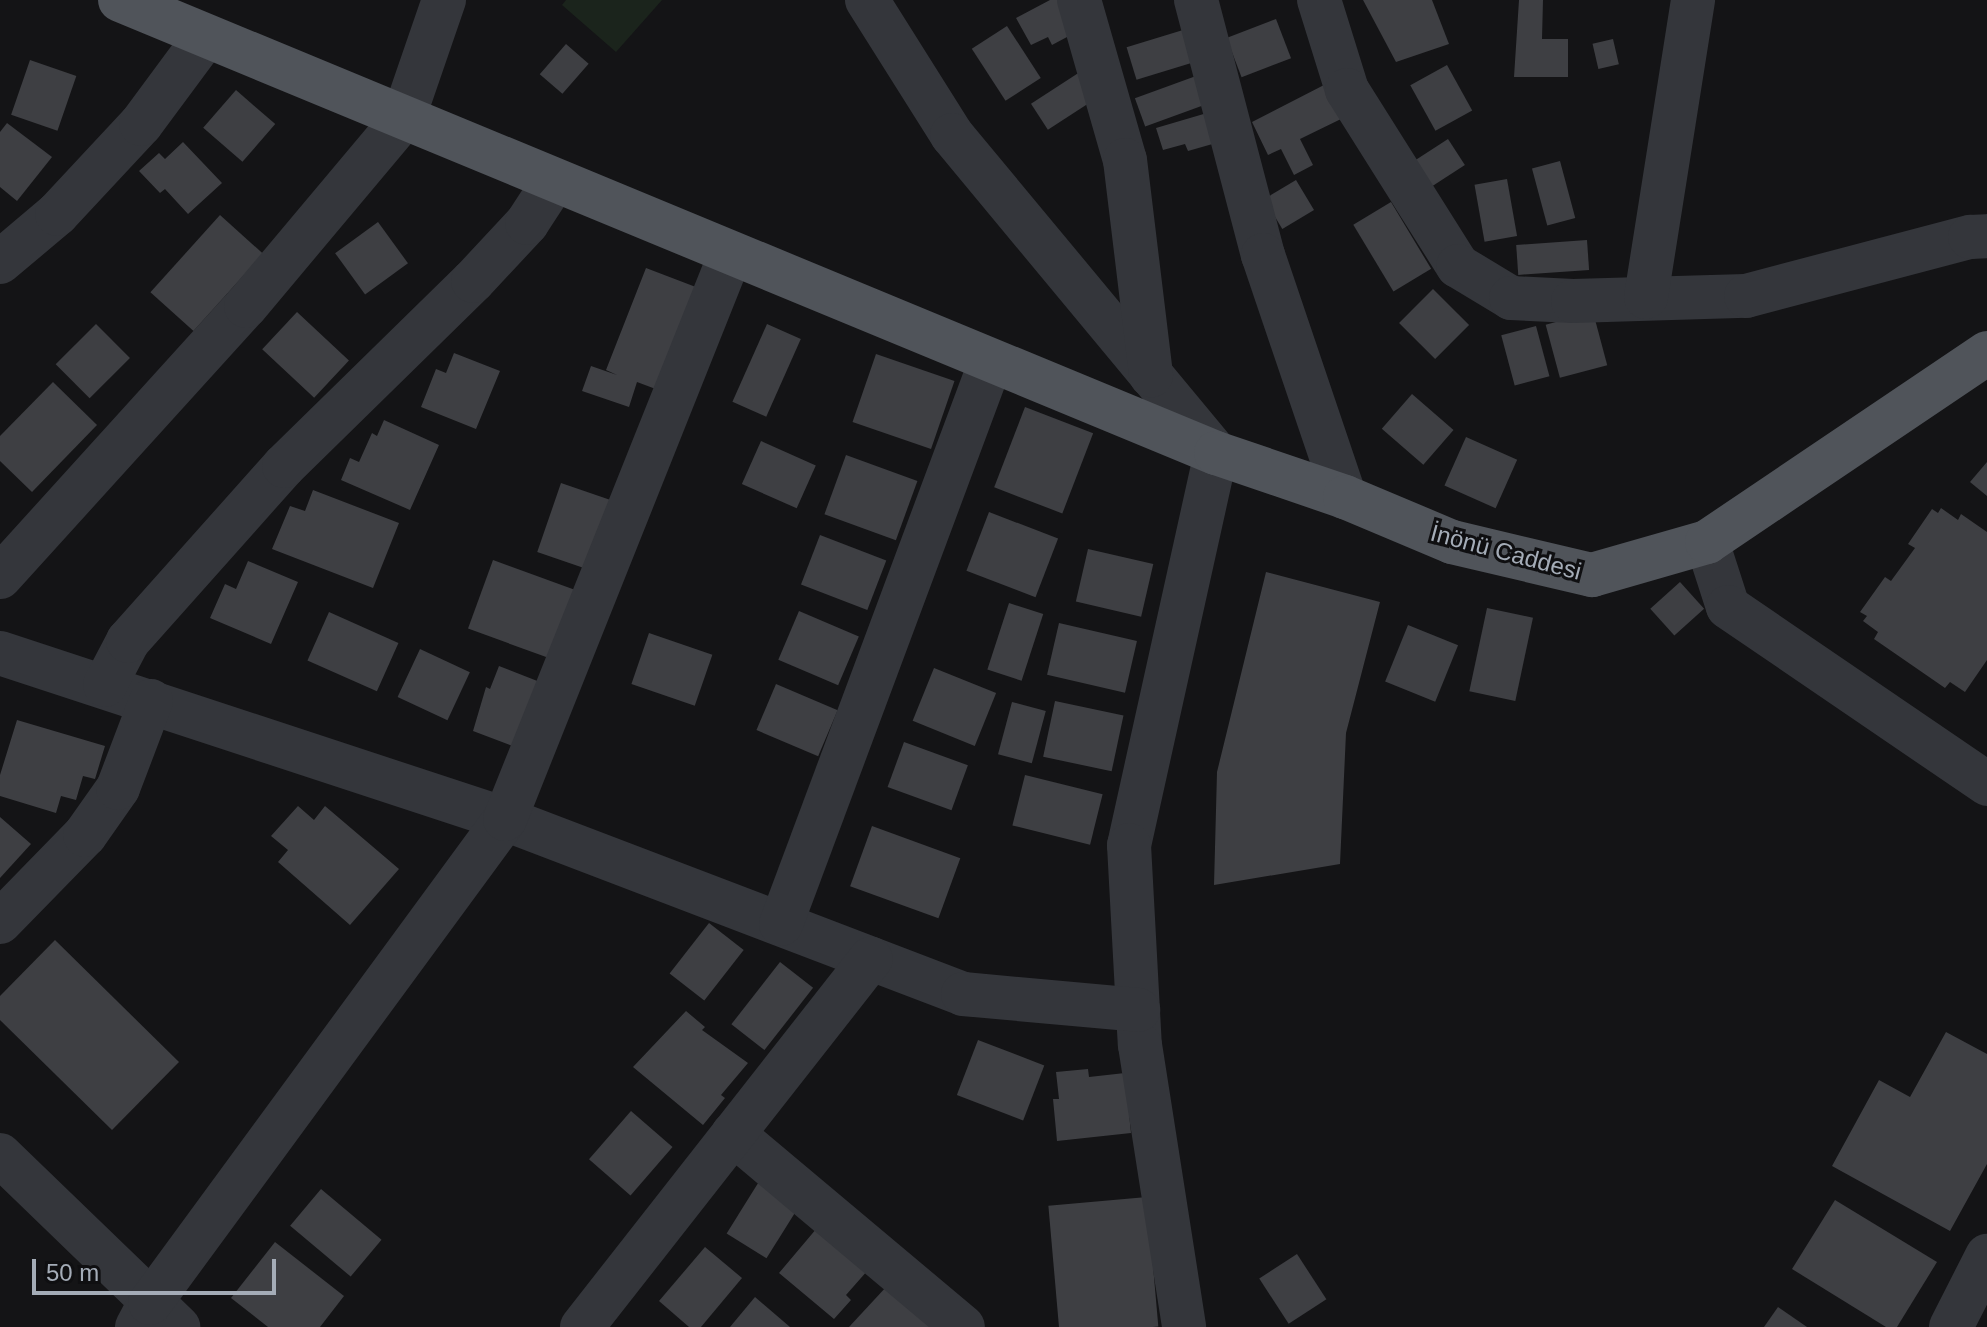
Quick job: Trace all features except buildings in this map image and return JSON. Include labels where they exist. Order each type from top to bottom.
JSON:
[{"type":"main road","name":"İnönü Caddesi","points":[[120,0],[1216,453],[1345,497],[1452,542],[1592,575],[1707,542],[1987,353]]},
{"type":"street","points":[[0,577],[246,306],[403,119],[444,0]]},
{"type":"street","points":[[867,0],[952,135],[1216,453],[1129,845],[1140,1045],[1184,1327]]},
{"type":"street","points":[[1079,0],[1125,160],[1151,375]]},
{"type":"street","points":[[1196,0],[1263,255],[1345,497]]},
{"type":"street","points":[[1319,0],[1347,90],[1458,266],[1511,298],[1573,301],[1746,296],[1970,237],[1987,236]]},
{"type":"street","points":[[1646,297],[1693,0]]},
{"type":"street","points":[[0,262],[57,214],[141,124],[206,36]]},
{"type":"street","points":[[105,685],[128,641],[263,489],[517,235],[555,180]]},
{"type":"street","points":[[0,1155],[155,1319],[505,819],[731,253]]},
{"type":"street","points":[[781,924],[991,361]]},
{"type":"street","points":[[1707,542],[1728,607],[1987,784]]},
{"type":"street","points":[[0,653],[505,819],[963,994],[1138,1010]]},
{"type":"street","points":[[0,922],[85,835],[118,788],[151,701]]},
{"type":"street","points":[[600,1320],[733,1134],[871,959]]},
{"type":"street","points":[[733,1134],[963,1327]]},
{"type":"street","points":[[1951,1327],[1987,1256]]},
{"type":"shaded area","points":[[566,0],[662,0],[616,52],[562,5]]}]
